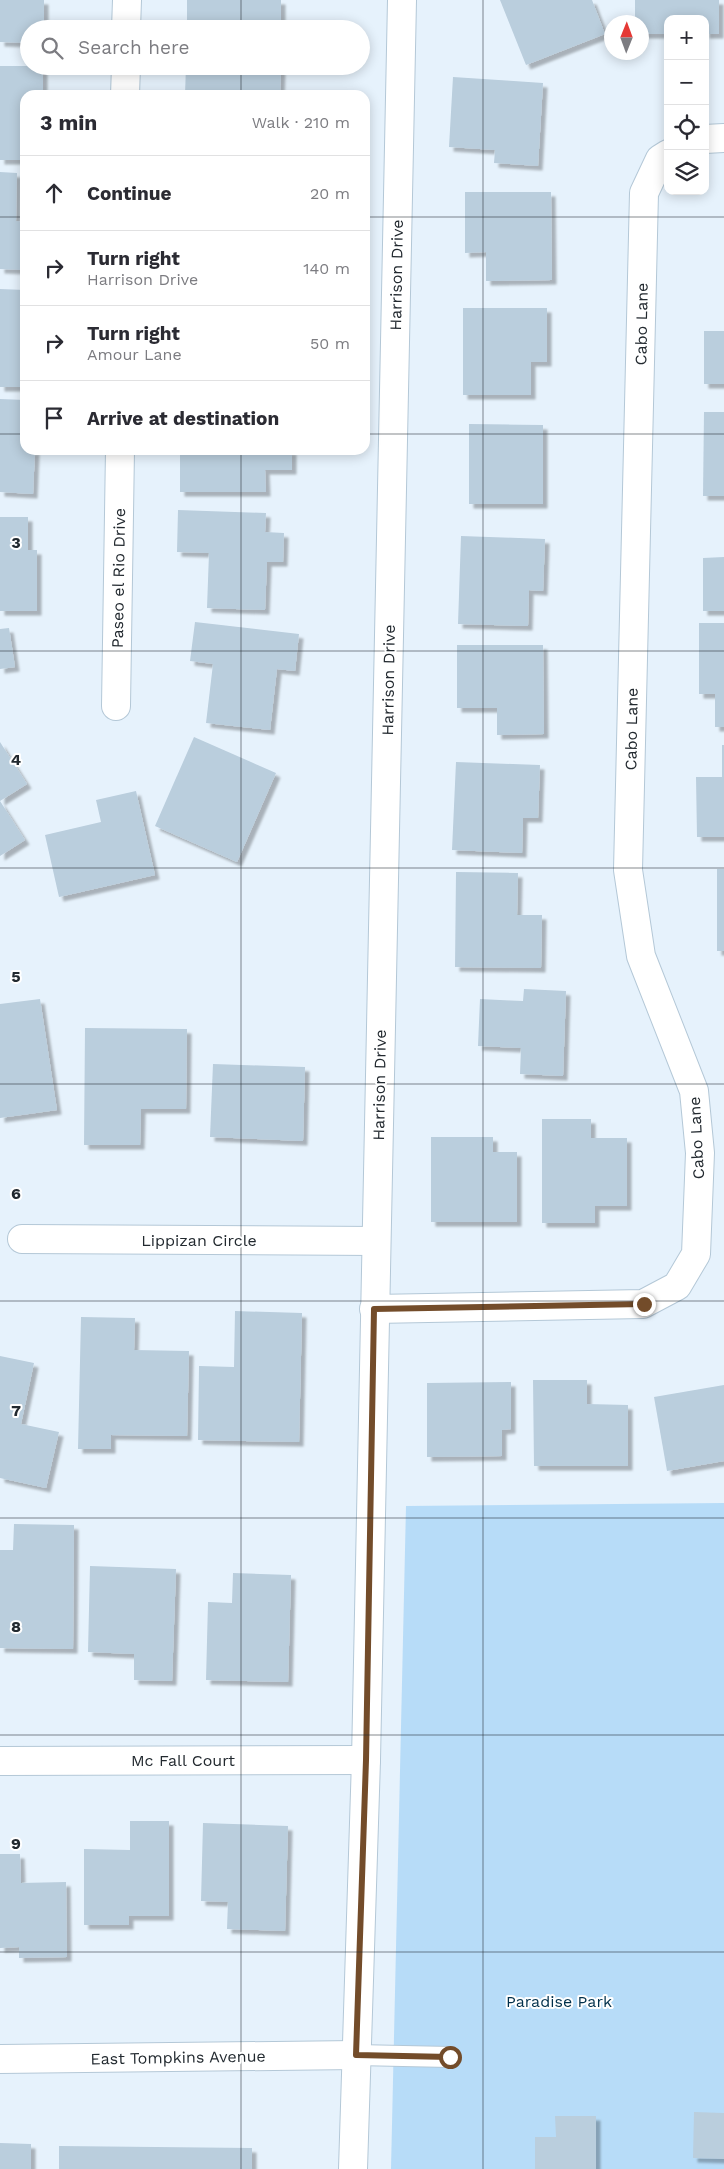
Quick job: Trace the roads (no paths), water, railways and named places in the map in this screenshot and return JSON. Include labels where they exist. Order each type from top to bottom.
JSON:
[{"type":"street","points":[[126,20],[127,0]]},
{"type":"street","name":"Harrison Drive","points":[[353,2169],[366,1760],[402,0]]},
{"type":"street","points":[[125,90],[126,75]]},
{"type":"street","points":[[709,139],[724,138]]},
{"type":"street","name":"Cabo Lane","points":[[374,1309],[644,1304],[677,1286],[696,1254],[700,1153],[694,1091],[641,956],[628,870],[644,193],[664,157]]},
{"type":"street","name":"Paseo el Rio Drive","points":[[116,706],[120,455]]},
{"type":"street","name":"Lippizan Circle","points":[[22,1239],[376,1241]]},
{"type":"street","name":"Mc Fall Court","points":[[0,1761],[366,1760]]},
{"type":"street","name":"East Tompkins Avenue","points":[[0,2059],[356,2055]]},
{"type":"lane","points":[[356,2055],[450,2057]]},
{"type":"park label","name":"Paradise Park","points":[[559,2001]]}]
